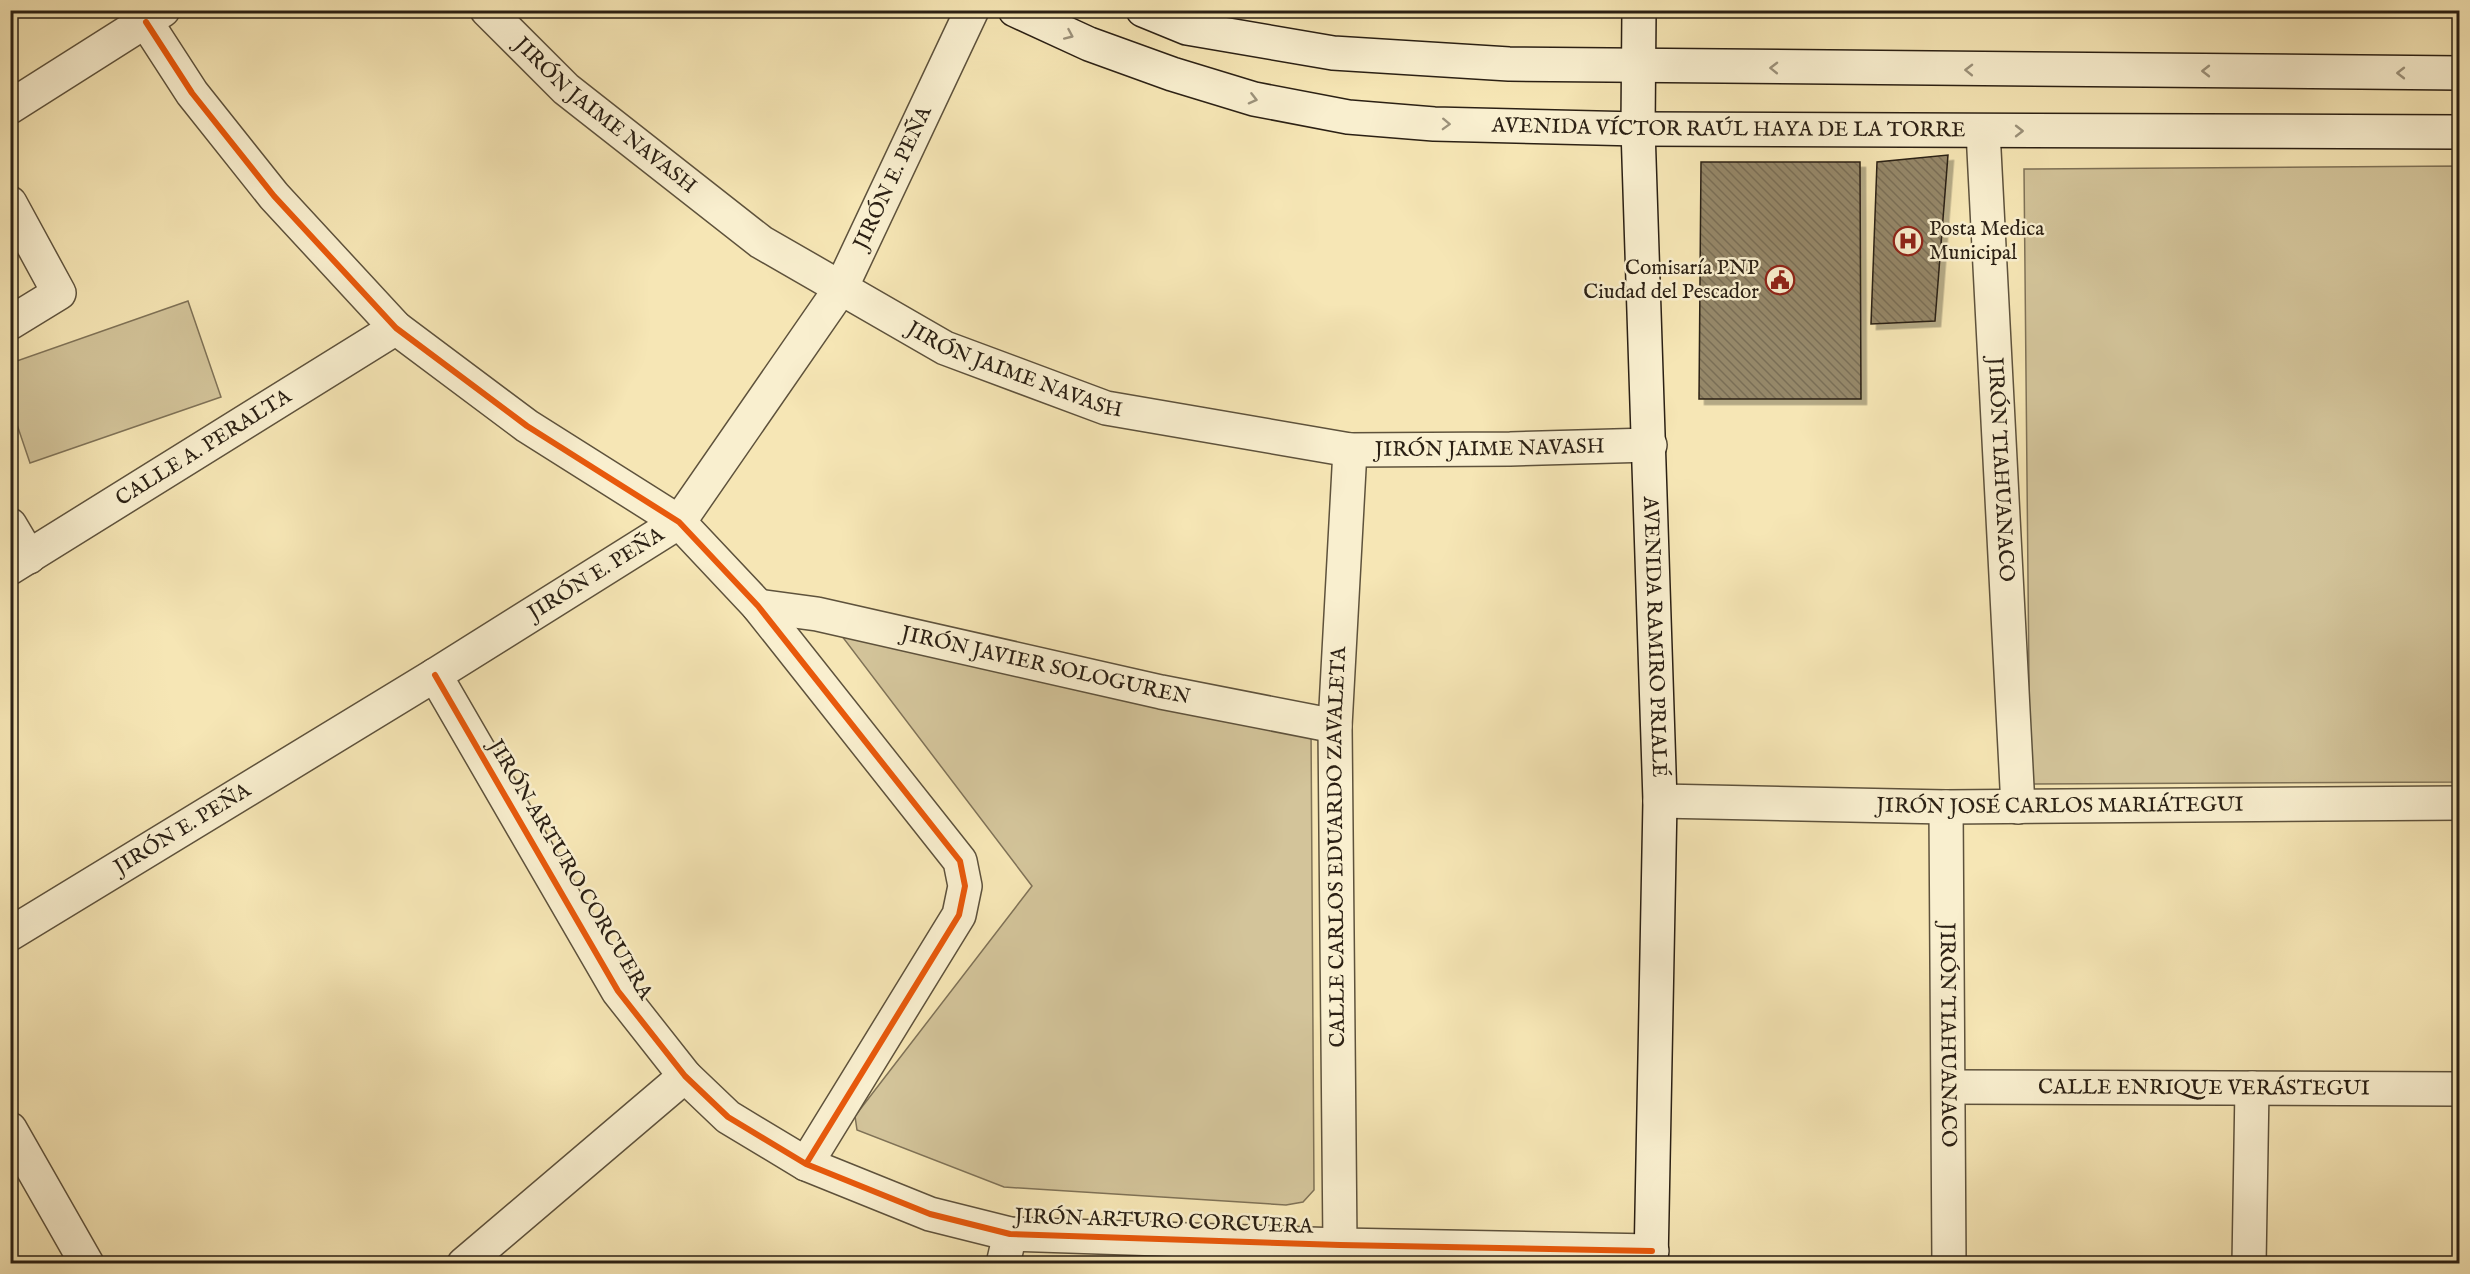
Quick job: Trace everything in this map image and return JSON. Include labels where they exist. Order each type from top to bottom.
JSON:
[{"type":"street","name":"JIRÓN JAIME NAVASH","points":[[487,10],[566,89],[761,242],[945,348],[1106,408],[1350,450],[1650,445]]},
{"type":"street","name":"JIRÓN E. PEÑA","points":[[10,934],[435,675],[679,522],[841,288],[972,10]]},
{"type":"street","name":"AVENIDA VÍCTOR RAÚL HAYA DE LA TORRE","points":[[1016,10],[1089,44],[1172,74],[1265,102],[1348,117],[1423,123],[1638,129],[2460,132]]},
{"type":"street","points":[[1143,10],[1188,28],[1333,53],[1509,64],[2460,73]]},
{"type":"street","name":"AVENIDA RAMIRO PRIALÉ","points":[[1639,10],[1638,129],[1660,801],[1652,1257]]},
{"type":"street","points":[[10,107],[155,16],[192,93],[273,196],[396,328],[527,426],[679,522],[758,606],[960,861],[965,886],[959,915],[806,1164]]},
{"type":"street","name":"JIRÓN TIAHUANACO","points":[[1983,131],[2018,807]]},
{"type":"street","points":[[10,203],[59,293],[10,323]]},
{"type":"street","name":"CALLE A. PERALTA","points":[[20,563],[396,328]]},
{"type":"street","name":"CALLE CARLOS EDUARDO ZAVALETA","points":[[1340,1245],[1335,726],[1350,450]]},
{"type":"street","points":[[10,525],[20,563]]},
{"type":"street","name":"JIRÓN JAVIER SOLOGUREN","points":[[758,606],[818,614],[1161,692],[1335,726]]},
{"type":"street","name":"JIRÓN ARTURO CORCUERA","points":[[435,675],[618,991],[685,1076],[728,1117],[806,1164],[930,1214],[1007,1249],[1340,1245],[1652,1257]]},
{"type":"street","name":"JIRÓN JOSÉ CARLOS MARIÁTEGUI","points":[[1660,801],[1946,807],[2460,803]]},
{"type":"street","name":"JIRÓN TIAHUANACO","points":[[1946,807],[1949,1263]]},
{"type":"street","points":[[464,1263],[685,1076]]},
{"type":"street","name":"CALLE ENRIQUE VERÁSTEGUI","points":[[1949,1087],[2460,1089]]},
{"type":"street","points":[[2249,1263],[2252,1089]]},
{"type":"street","points":[[10,1130],[76,1260]]},
{"type":"shaded area","points":[[2459,166],[2459,782],[2030,784],[2024,169]]},
{"type":"shaded area","points":[[188,301],[221,397],[30,463],[11,407],[11,363]]},
{"type":"shaded area","points":[[838,631],[1311,727],[1314,1190],[1303,1202],[1286,1205],[1004,1187],[857,1130],[855,1116],[1032,886]]},
{"type":"building","name":"Posta Medica Municipal","points":[[1948,155],[1935,321],[1871,324],[1877,162]]},
{"type":"building","name":"Comisaría PNP Ciudad del Pescador","points":[[1701,162],[1860,162],[1861,399],[1699,399]]},
{"type":"cycle path","points":[[146,22],[192,93],[274,196],[396,328],[527,426],[679,522],[758,606],[960,861],[965,886],[959,915],[806,1164]]},
{"type":"cycle path","points":[[435,675],[618,991],[685,1076],[728,1117],[806,1164],[930,1214],[1010,1234],[1340,1245],[1652,1251]]},
{"type":"place","name":"Posta Medica Municipal","points":[[1908,241]]},
{"type":"place","name":"Comisaría PNP Ciudad del Pescador","points":[[1780,280]]}]
